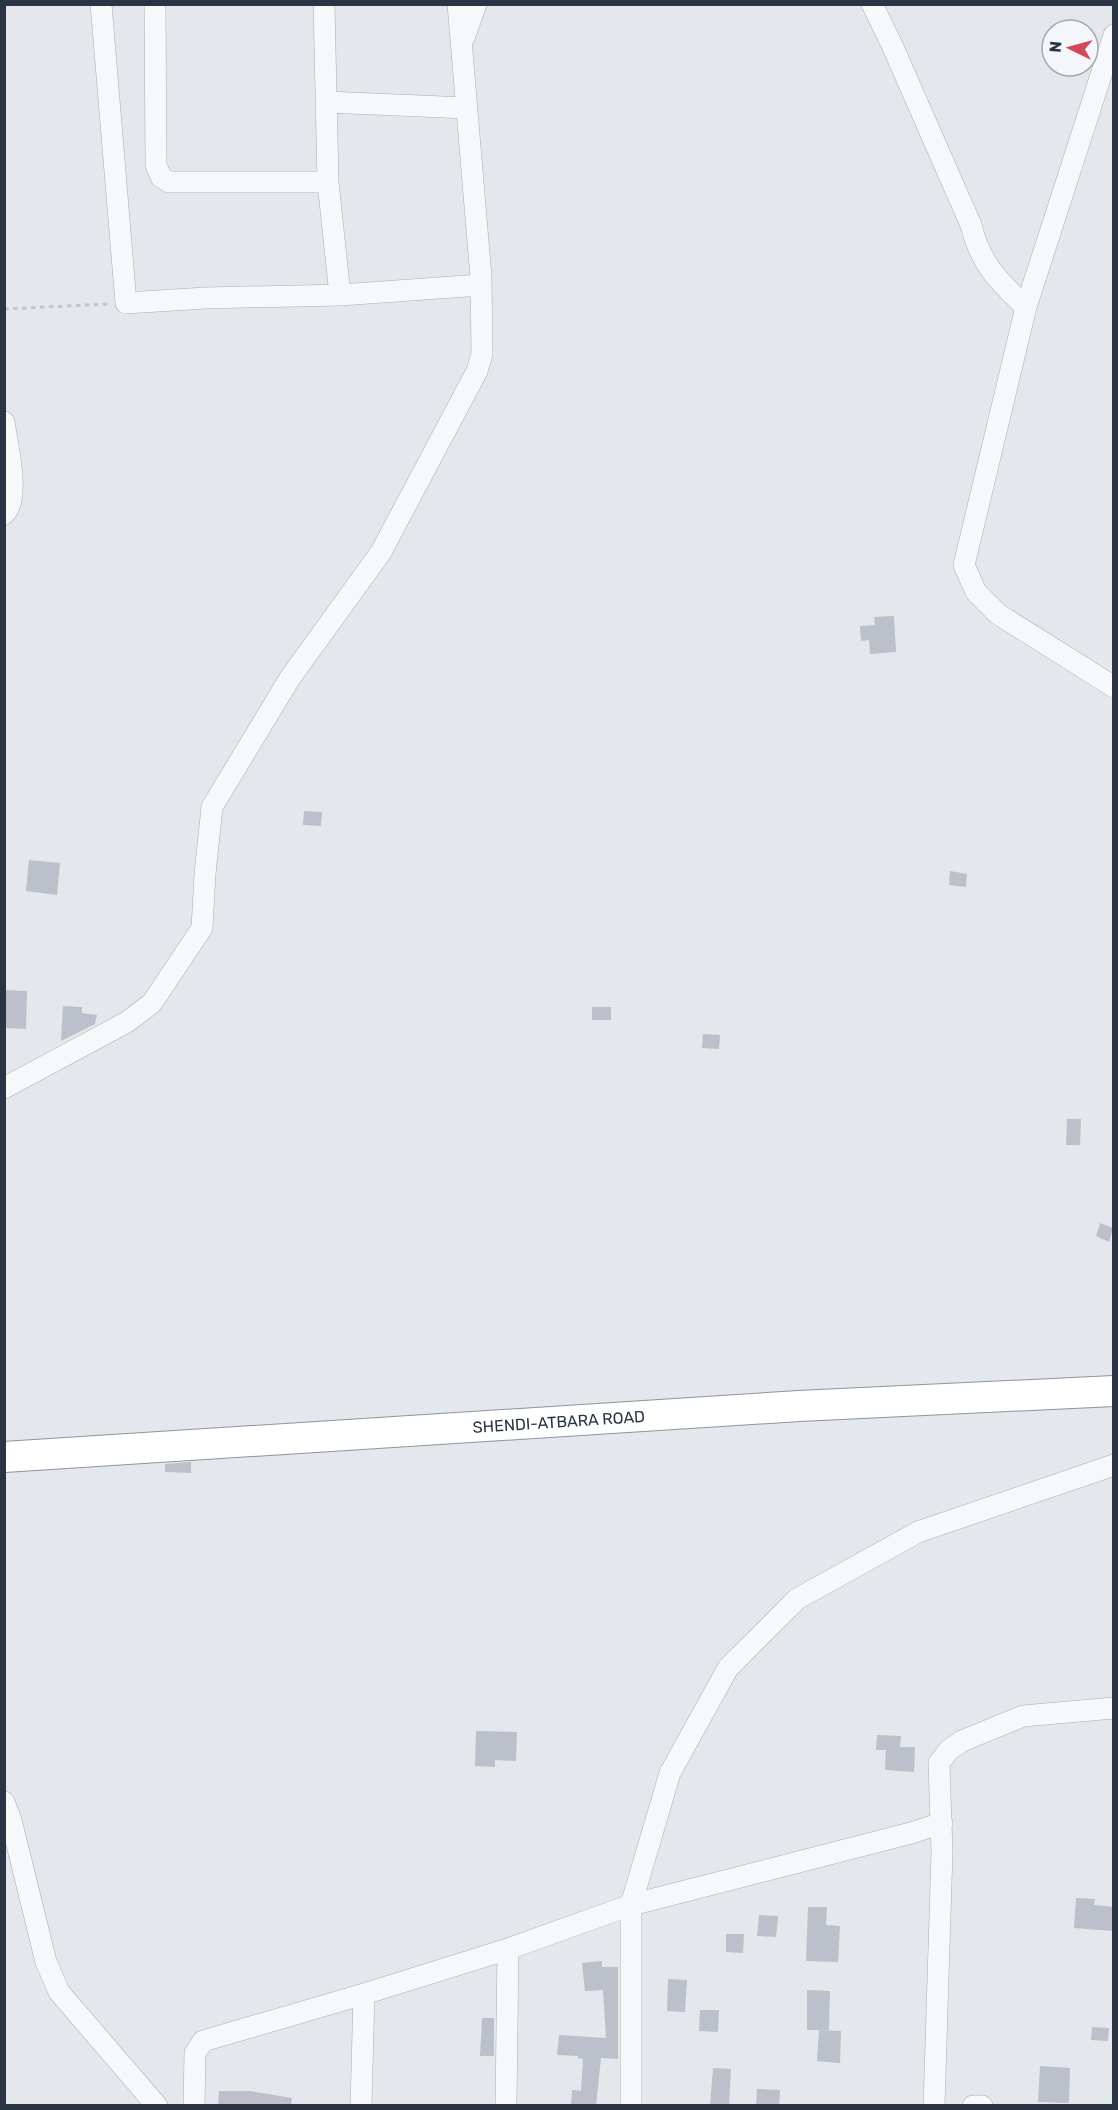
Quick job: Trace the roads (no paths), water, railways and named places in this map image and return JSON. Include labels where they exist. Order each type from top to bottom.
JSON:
[{"type":"highway","name":"SHENDI-ATBARA ROAD","points":[[4,1457],[799,1406],[1054,1392],[1113,1391]]},
{"type":"street","points":[[101,4],[126,303],[206,298],[340,295],[481,285]]},
{"type":"street","points":[[155,4],[156,165],[161,177],[170,182],[328,182]]},
{"type":"street","points":[[324,4],[328,182],[340,295]]},
{"type":"street","points":[[4,1088],[128,1022],[152,1003],[202,928],[212,807],[290,678],[381,552],[471,381],[482,354],[481,285],[458,4]]},
{"type":"street","points":[[462,44],[476,4]]},
{"type":"street","points":[[872,4],[966,214],[976,246],[1002,284],[1026,307]]},
{"type":"street","points":[[1113,35],[1026,307],[964,565],[976,592],[998,614],[1113,687]]},
{"type":"street","points":[[326,102],[467,108]]},
{"type":"street","points":[[4,422],[13,494],[8,511],[4,514]]},
{"type":"street","points":[[632,2106],[631,1905],[670,1773],[728,1668],[797,1599],[918,1532],[1113,1465]]},
{"type":"street","points":[[934,2106],[942,1823],[939,1763],[949,1750],[962,1741],[1023,1716],[1113,1708]]},
{"type":"street","points":[[4,1802],[11,1820],[46,1962],[59,1992],[157,2106]]},
{"type":"street","points":[[194,2106],[195,2053],[203,2041],[364,1994],[508,1948],[631,1905],[942,1823]]},
{"type":"street","points":[[506,2106],[508,1948]]},
{"type":"street","points":[[361,2106],[364,1994]]},
{"type":"street","points":[[973,2106],[982,2106]]}]
